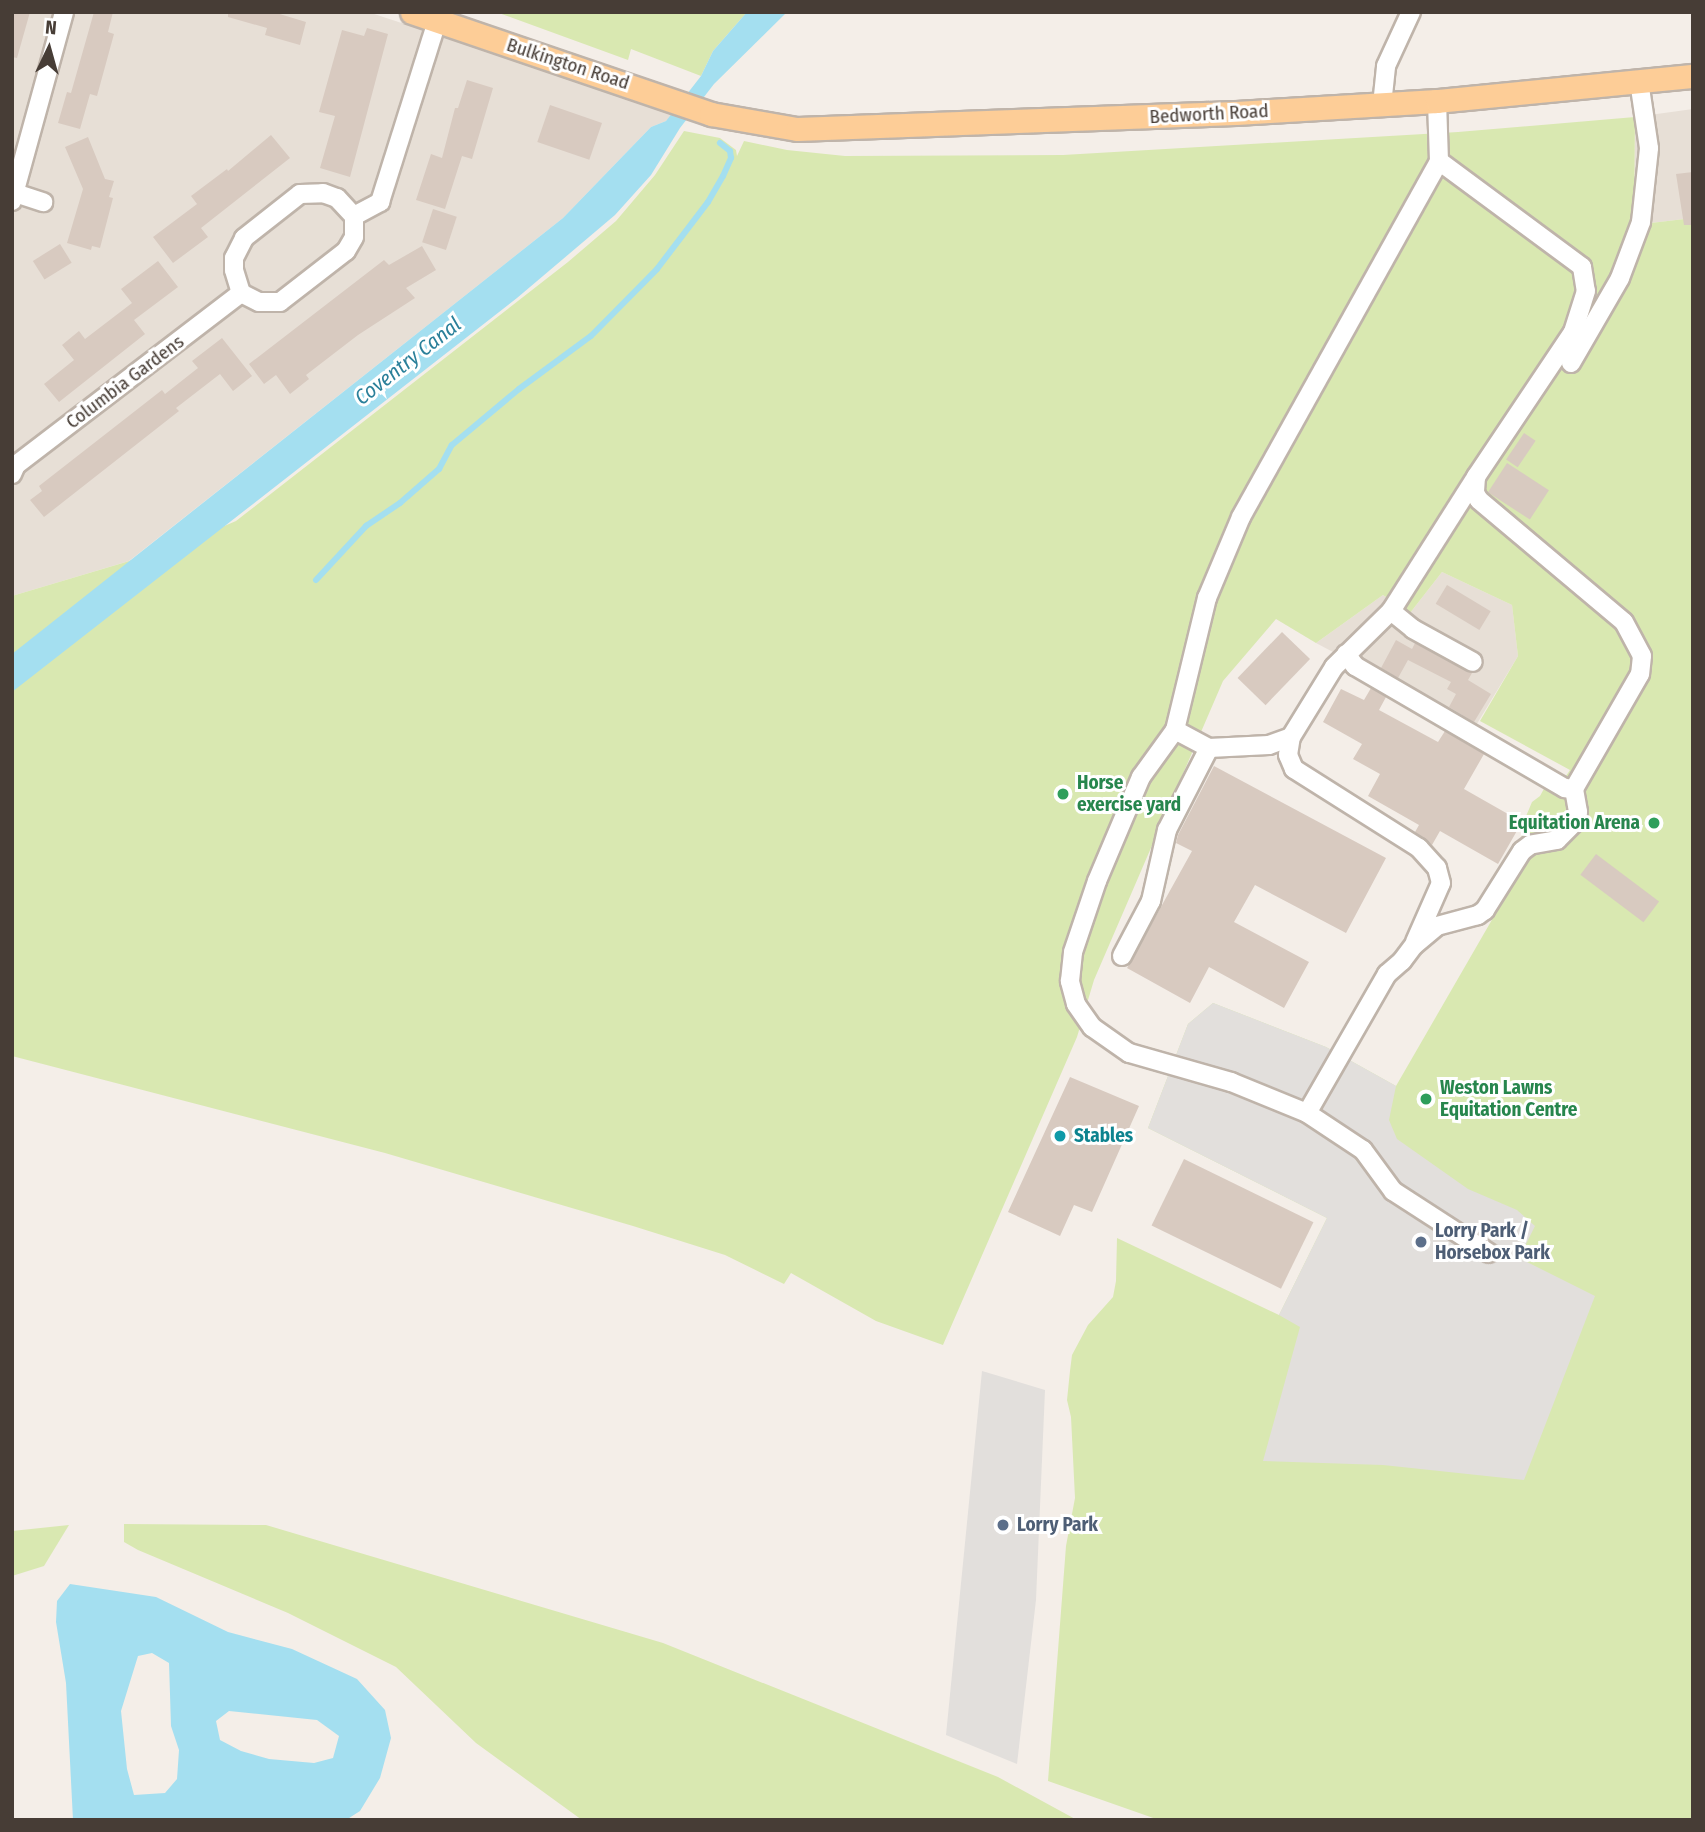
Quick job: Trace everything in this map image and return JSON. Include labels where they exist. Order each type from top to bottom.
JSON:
[{"type":"main road","name":"Bulkington Road","points":[[412,12],[718,115]]},
{"type":"main road","name":"Bedworth Road","points":[[718,115],[797,129],[855,129],[1437,101],[1693,76]]},
{"type":"street","points":[[43,202],[13,195],[64,12]]},
{"type":"street","points":[[1382,104],[1386,66],[1404,21],[1411,12]]},
{"type":"street","points":[[354,216],[380,202],[437,21]]},
{"type":"street","points":[[1571,363],[1620,278],[1641,222],[1649,148],[1639,81]]},
{"type":"street","points":[[1437,101],[1439,161],[1241,517],[1206,598],[1175,730],[1141,777],[1097,881],[1073,952],[1070,981],[1076,1004],[1092,1027],[1129,1054],[1231,1082],[1307,1113],[1363,1150],[1392,1191],[1489,1253]]},
{"type":"street","points":[[1307,1113],[1387,974],[1402,961],[1413,945],[1441,883],[1437,868],[1419,848],[1294,769],[1288,755],[1291,737],[1334,667],[1391,611],[1573,332],[1586,290],[1582,267],[1439,161]]},
{"type":"street","points":[[323,193],[337,198],[354,216],[354,237],[346,251],[280,302],[259,302],[241,293],[234,270],[234,258],[244,238],[300,194],[323,193]]},
{"type":"street","name":"Columbia Gardens","points":[[12,474],[16,465],[241,293]]},
{"type":"street","points":[[1413,945],[1437,926],[1479,915],[1485,910],[1522,851],[1530,845],[1557,840],[1566,833],[1575,822],[1578,811],[1574,789],[1640,674],[1642,656],[1624,622],[1479,500],[1475,493],[1476,477]]},
{"type":"street","points":[[1391,611],[1413,629],[1473,662]]},
{"type":"street","points":[[1346,654],[1354,666],[1565,788],[1574,789]]},
{"type":"street","points":[[1175,730],[1209,748],[1269,745],[1291,737]]},
{"type":"street","points":[[1122,956],[1150,901],[1167,830],[1209,748]]},
{"type":"shaded area","points":[[12,12],[368,12],[674,112],[666,121],[651,127],[563,218],[129,561],[12,596]]},
{"type":"shaded area","points":[[1693,109],[1693,218],[1634,225],[1635,117]]},
{"type":"shaded area","points":[[1442,572],[1512,605],[1518,656],[1475,727],[1316,643],[1383,595],[1410,613]]},
{"type":"shaded area","name":"Lorry Park / Horsebox Park","points":[[1213,1003],[1326,1047],[1396,1086],[1389,1120],[1397,1139],[1468,1189],[1517,1210],[1535,1226],[1519,1258],[1595,1296],[1524,1480],[1383,1465],[1263,1461],[1300,1327],[1279,1315],[1327,1218],[1148,1128],[1188,1024]]},
{"type":"shaded area","name":"Lorry Park","points":[[982,1371],[1045,1390],[1036,1600],[1017,1764],[946,1735]]},
{"type":"green space","points":[[496,12],[747,12],[713,51],[701,76],[631,49],[628,60]]},
{"type":"green space","points":[[1635,117],[1634,225],[1693,218],[1693,1820],[1159,1820],[1048,1781],[1066,1546],[1075,1498],[1071,1417],[1067,1400],[1072,1355],[1088,1325],[1113,1297],[1117,1238],[1279,1315],[1327,1218],[1148,1128],[1188,1024],[1213,1003],[1326,1047],[1396,1086],[1523,866],[1521,828],[1532,802],[1540,796],[1551,776],[1562,782],[1570,770],[1480,721],[1518,656],[1512,605],[1442,572],[1410,613],[1383,595],[1316,643],[1276,619],[1223,681],[1094,980],[1077,1037],[943,1345],[876,1321],[791,1273],[784,1284],[725,1255],[633,1226],[385,1153],[12,1056],[12,596],[173,548],[236,521],[568,262],[616,221],[655,175],[684,131],[720,138],[736,150],[737,156],[744,141],[787,150],[845,156],[1063,155],[1458,132]]},
{"type":"green space","points":[[124,1524],[266,1525],[663,1643],[998,1777],[1077,1820],[582,1820],[476,1743],[396,1667],[288,1613],[138,1550],[124,1542]]},
{"type":"green space","points":[[69,1525],[44,1566],[12,1576],[12,1531]]},
{"type":"water","name":"Coventry Canal","points":[[747,12],[787,12],[714,84],[680,128],[651,175],[615,215],[517,298],[12,692],[12,654],[563,218],[651,127],[666,121],[701,76],[713,51]]},
{"type":"water","points":[[70,1584],[156,1597],[228,1632],[292,1649],[357,1679],[385,1710],[391,1738],[380,1778],[360,1811],[346,1820],[73,1820],[66,1683],[56,1622],[57,1601]],"holes":[[[152,1653],[169,1663],[171,1726],[179,1750],[177,1779],[165,1793],[134,1795],[127,1769],[121,1711],[138,1656]],[[229,1711],[317,1720],[339,1736],[333,1758],[314,1763],[269,1759],[241,1751],[220,1740],[216,1721]]]},
{"type":"building","points":[[12,12],[30,12],[17,58],[12,57]]},
{"type":"building","points":[[94,12],[113,12],[108,32],[114,34],[97,96],[90,94],[80,129],[58,123],[67,92],[71,93]]},
{"type":"building","points":[[228,12],[273,12],[306,22],[300,45],[265,35],[267,28],[228,17]]},
{"type":"building","points":[[367,28],[388,34],[350,177],[320,168],[335,116],[319,112],[342,30],[364,36]]},
{"type":"building","points":[[467,80],[493,88],[472,159],[462,156],[445,209],[416,200],[431,154],[442,158],[455,108],[458,108]]},
{"type":"building","points":[[550,105],[602,123],[589,160],[537,142]]},
{"type":"building","points":[[271,135],[290,158],[201,228],[208,237],[173,263],[153,237],[197,204],[191,196],[227,169],[228,171]]},
{"type":"building","points":[[88,137],[105,179],[114,181],[109,197],[113,198],[100,248],[92,246],[91,250],[67,243],[83,189],[65,147]]},
{"type":"building","points":[[1693,172],[1693,225],[1684,225],[1676,174]]},
{"type":"building","points":[[433,209],[457,217],[446,250],[422,242]]},
{"type":"building","points":[[60,244],[72,263],[45,280],[33,261]]},
{"type":"building","points":[[422,246],[436,270],[406,288],[415,298],[358,335],[306,375],[309,379],[290,394],[276,375],[264,384],[249,364],[384,260],[389,265]]},
{"type":"building","points":[[158,261],[178,287],[134,320],[145,334],[59,402],[44,384],[74,360],[62,345],[79,331],[85,339],[132,303],[121,289]]},
{"type":"building","points":[[222,338],[252,376],[233,391],[220,374],[176,408],[179,411],[44,517],[30,500],[42,491],[39,486],[162,390],[165,394],[198,368],[192,361]]},
{"type":"building","points":[[1524,433],[1536,441],[1518,467],[1506,460]]},
{"type":"building","points":[[1507,463],[1549,490],[1530,520],[1488,492]]},
{"type":"building","points":[[1447,585],[1491,611],[1479,630],[1436,604]]},
{"type":"building","points":[[1282,632],[1310,659],[1266,705],[1238,678]]},
{"type":"building","points":[[1396,640],[1412,649],[1415,643],[1472,673],[1468,680],[1491,694],[1474,722],[1449,707],[1456,694],[1447,689],[1451,682],[1408,660],[1398,678],[1381,668]]},
{"type":"building","points":[[1371,688],[1386,697],[1379,710],[1438,742],[1445,731],[1484,754],[1464,789],[1522,822],[1498,864],[1440,831],[1432,845],[1415,832],[1419,825],[1368,796],[1380,774],[1353,759],[1362,744],[1323,722],[1341,689],[1364,700]]},
{"type":"building","points":[[1214,766],[1386,858],[1346,933],[1255,885],[1234,922],[1309,962],[1284,1008],[1209,967],[1190,1003],[1127,968],[1192,851],[1176,843],[1178,835]]},
{"type":"building","points":[[1596,854],[1659,902],[1643,922],[1580,875]]},
{"type":"building","points":[[1070,1077],[1139,1106],[1092,1212],[1074,1205],[1060,1236],[1008,1212]]},
{"type":"building","points":[[1184,1159],[1313,1222],[1281,1289],[1152,1226]]},
{"type":"waterway","points":[[316,580],[366,526],[400,503],[439,469],[452,445],[519,389],[591,336],[657,269],[708,202],[723,176],[731,158],[730,151],[720,143]]},
{"type":"place","name":"Horse exercise yard","points":[[1063,794]]},
{"type":"place","name":"Equitation Arena","points":[[1654,823]]},
{"type":"place","name":"Weston Lawns Equitation Centre","points":[[1426,1099]]},
{"type":"place","name":"Stables","points":[[1060,1136]]},
{"type":"place","name":"Lorry Park / Horsebox Park","points":[[1421,1242]]},
{"type":"place","name":"Lorry Park","points":[[1003,1525]]}]
